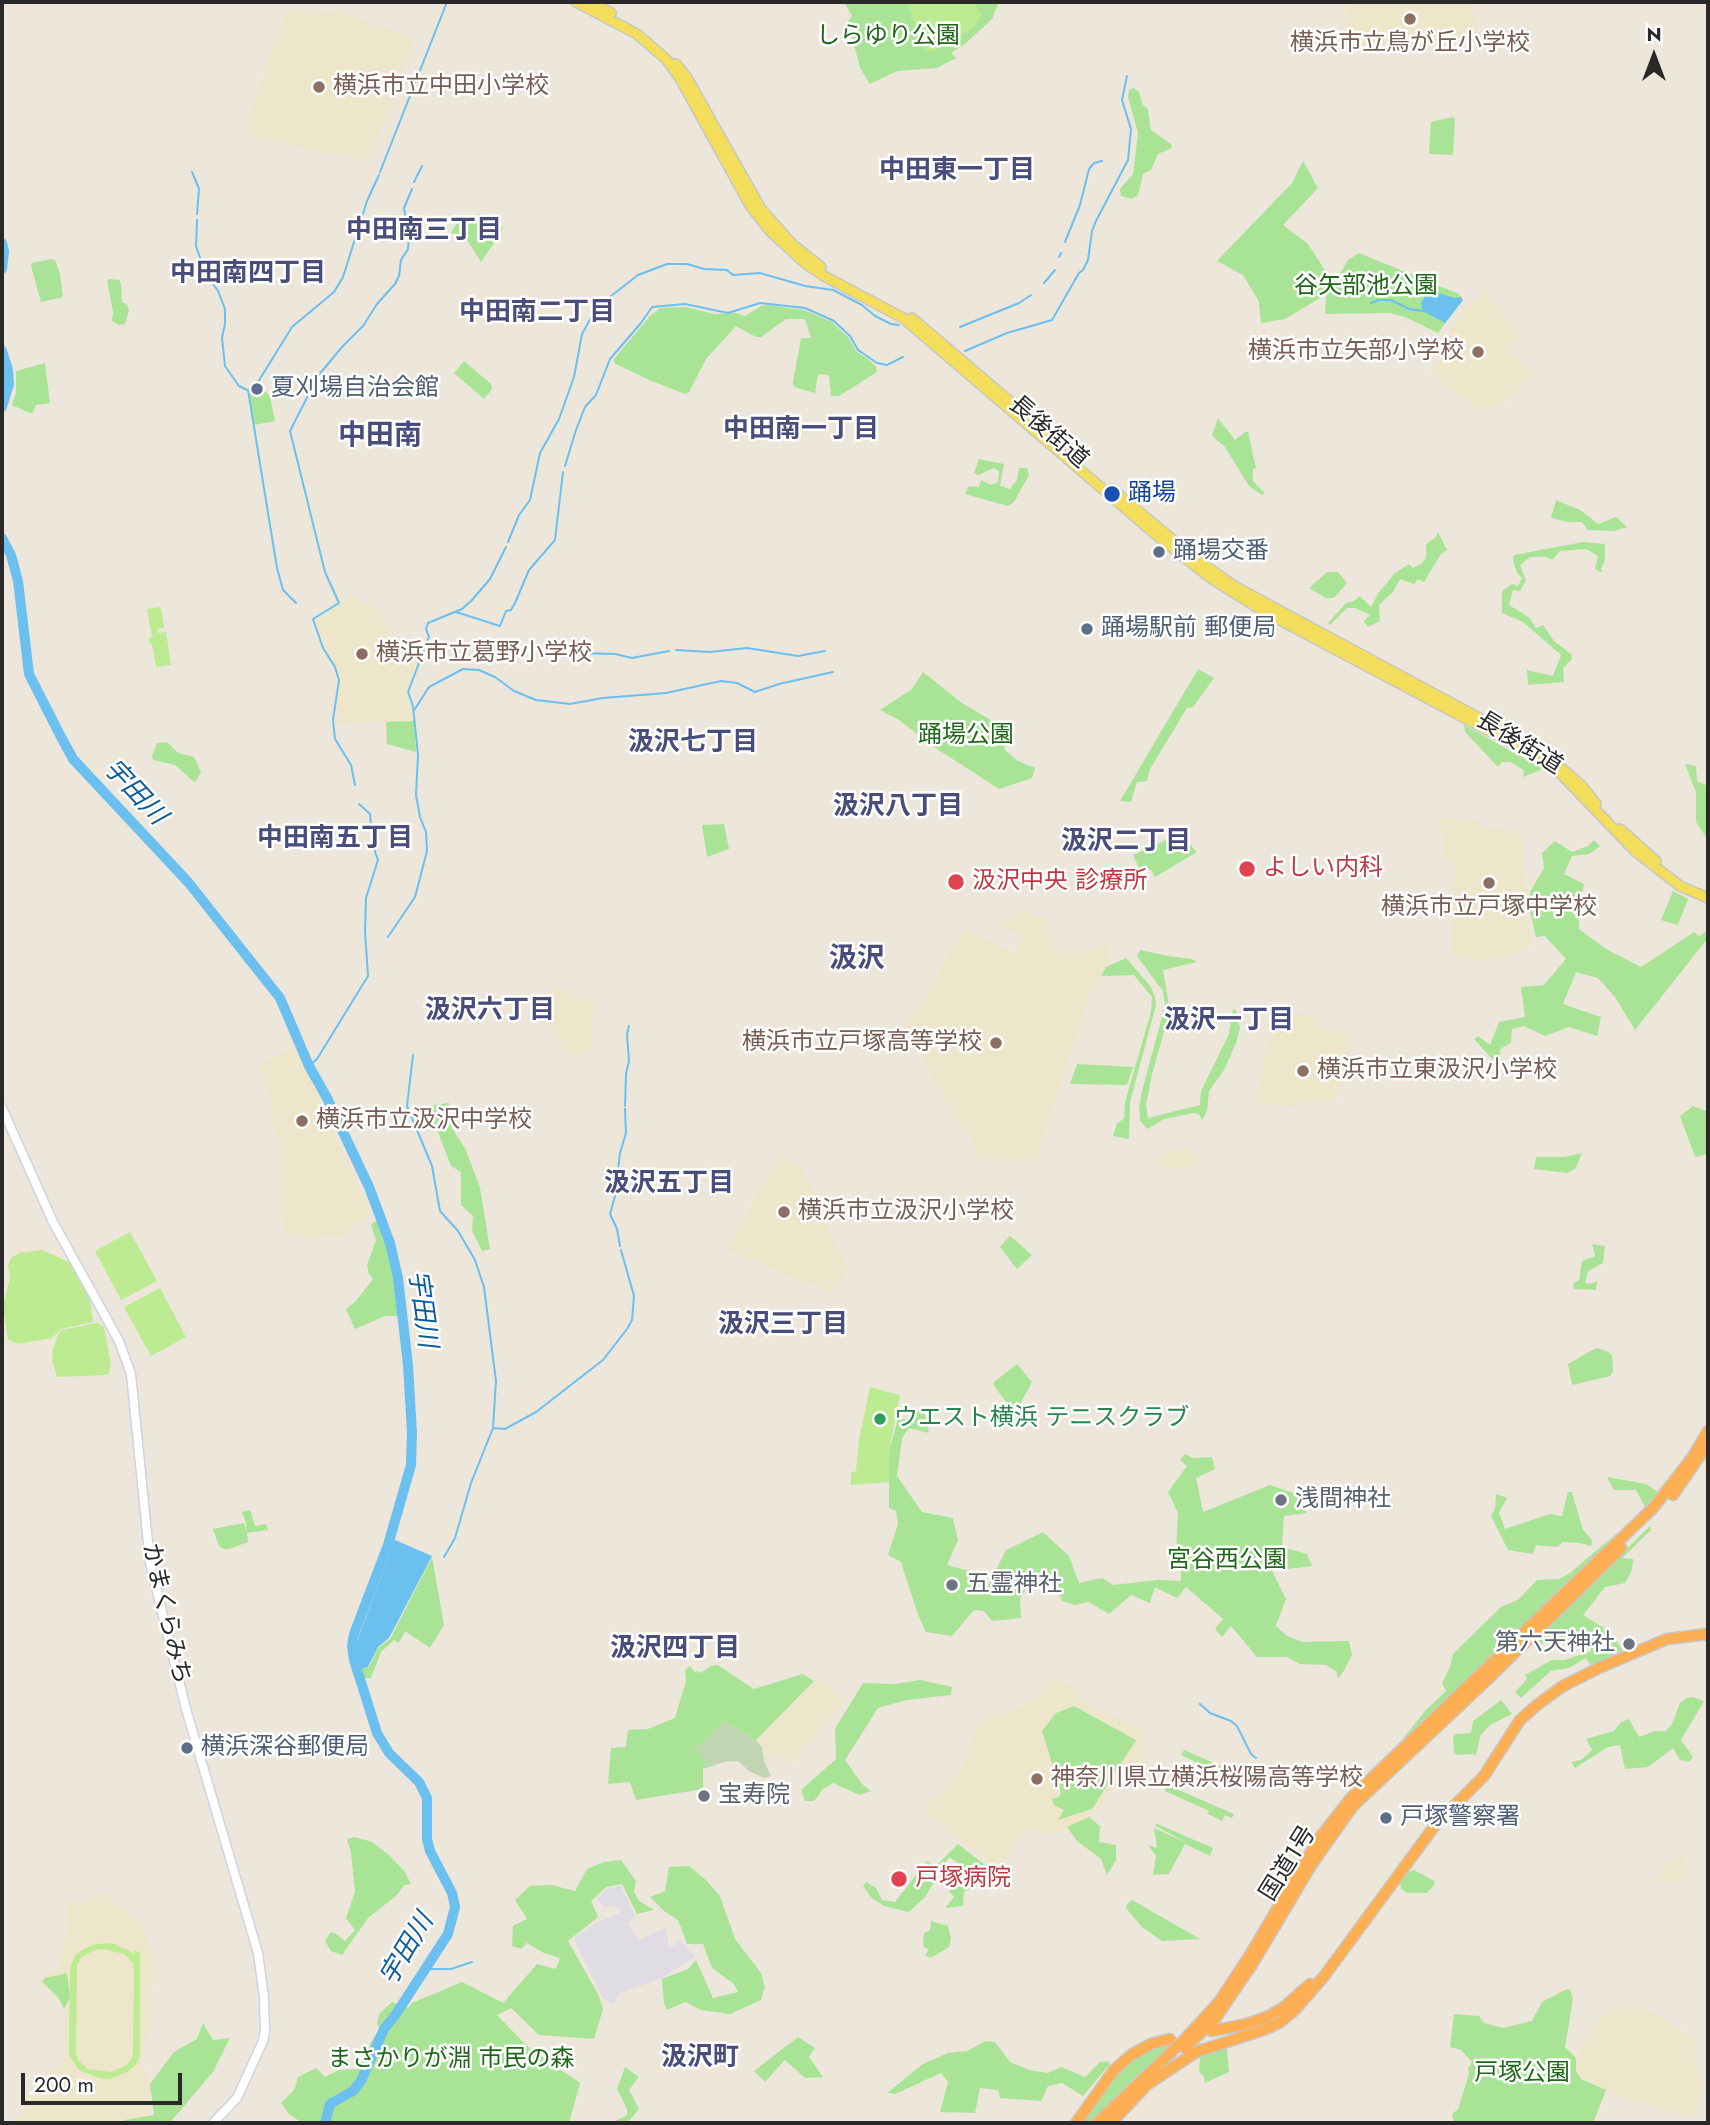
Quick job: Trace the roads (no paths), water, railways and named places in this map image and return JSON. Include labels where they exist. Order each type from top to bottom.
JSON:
[{"type":"highway","name":"国道1号","points":[[1097,2123],[1171,2053],[1219,2002],[1318,1840],[1350,1799],[1653,1508],[1692,1458],[1708,1431]]},
{"type":"highway","name":"国道1号","points":[[1148,2084],[1214,2018],[1253,1963],[1327,1840],[1353,1806],[1661,1509],[1708,1444]]},
{"type":"highway","points":[[1111,2123],[1148,2084],[1196,2052],[1279,2023],[1295,2010],[1318,1985],[1436,1824],[1484,1776],[1528,1712],[1563,1686],[1623,1658],[1667,1639],[1708,1634]]},
{"type":"highway","points":[[1212,2031],[1247,2024],[1267,2017],[1283,2007],[1307,1988],[1344,1948]]},
{"type":"highway","points":[[1076,2123],[1102,2084],[1131,2055],[1151,2044],[1170,2039]]},
{"type":"main road","name":"長後街道","points":[[576,2],[636,34],[667,61],[689,94],[755,213],[787,249],[824,276],[903,318],[1167,544],[1212,579],[1263,611],[1536,756],[1560,773],[1642,857],[1680,886],[1708,898]]},
{"type":"main road","name":"長後街道","points":[[591,2],[650,38],[676,64],[687,78],[761,209],[802,253],[839,278],[890,303],[923,325],[1213,573],[1258,601],[1540,752],[1572,776],[1620,830],[1656,861],[1684,881],[1708,892]]},
{"type":"main road","name":"かまくらみち","points":[[2,1108],[53,1222],[119,1341],[131,1374],[150,1563],[186,1709],[258,1953],[264,1997],[263,2041],[237,2098],[213,2123]]},
{"type":"water","points":[[1429,290],[1455,298],[1461,297],[1463,300],[1445,323],[1423,311],[1421,303]]},
{"type":"water","points":[[395,1540],[432,1556],[389,1638],[378,1647],[368,1667],[360,1669],[356,1647]]},
{"type":"waterway","points":[[380,172],[447,2]]},
{"type":"waterway","points":[[965,351],[1007,333],[1052,320],[1083,270],[1088,260],[1096,221],[1128,160],[1131,129],[1122,100],[1127,76]]},
{"type":"waterway","points":[[1065,242],[1080,205],[1089,169],[1094,163],[1102,161]]},
{"type":"waterway","points":[[414,182],[422,166]]},
{"type":"waterway","points":[[192,172],[199,189],[197,214]]},
{"type":"waterway","points":[[296,603],[283,590],[277,568],[248,390],[258,382],[292,327],[334,292],[343,277],[367,201],[379,175]]},
{"type":"waterway","points":[[355,785],[351,765],[335,739],[333,720],[339,680],[335,667],[323,648],[313,619],[339,603],[325,572],[290,431],[318,376],[363,326],[377,304],[395,284],[401,260],[408,249],[409,237],[404,208],[412,189]]},
{"type":"waterway","points":[[197,220],[196,246],[204,269]]},
{"type":"waterway","name":"宇田川","points":[[2,243],[2,269]]},
{"type":"waterway","points":[[1059,257],[1061,253]]},
{"type":"waterway","points":[[508,542],[519,515],[530,500],[540,453],[559,419],[574,377],[582,334],[597,307],[638,275],[667,264],[727,270],[733,275],[760,273],[805,286],[833,290],[862,305],[875,316],[899,325]]},
{"type":"waterway","points":[[1044,283],[1055,270]]},
{"type":"waterway","points":[[206,273],[218,291],[225,309],[222,338],[225,366],[239,386],[247,390]]},
{"type":"waterway","points":[[960,327],[1019,303],[1031,295]]},
{"type":"waterway","points":[[1371,303],[1391,300],[1409,309],[1423,311]]},
{"type":"waterway","points":[[565,466],[585,407],[596,395],[610,359],[652,307],[685,304],[728,313],[760,303],[805,308],[834,321],[850,336],[858,350],[877,363],[887,365],[903,357]]},
{"type":"waterway","name":"宇田川","points":[[2,351],[9,384],[2,407]]},
{"type":"waterway","points":[[456,612],[500,626],[506,611],[511,610],[515,603],[529,570],[555,540],[563,472]]},
{"type":"waterway","name":"宇田川","points":[[2,538],[11,555],[18,581],[29,674],[60,735],[73,759],[188,882],[280,998],[309,1066],[369,1187],[390,1243],[398,1278],[408,1365],[411,1465],[388,1545],[354,1634],[352,1646],[377,1733],[389,1753],[419,1782],[427,1798],[427,1839],[430,1851],[452,1893],[455,1907],[448,1934],[384,2029],[361,2081],[353,2091],[330,2104],[325,2123]]},
{"type":"waterway","points":[[388,937],[415,897],[427,851],[426,832],[416,795],[418,755],[413,706],[408,692],[429,637],[426,629],[428,623],[462,609],[472,600],[490,579],[506,547]]},
{"type":"waterway","points":[[676,650],[710,652],[747,648],[798,656],[825,651]]},
{"type":"waterway","points":[[563,657],[580,653],[615,654],[632,658],[669,651]]},
{"type":"waterway","points":[[413,712],[429,687],[463,669],[479,670],[495,677],[514,691],[536,700],[570,704],[603,698],[666,693],[721,681],[737,683],[755,692],[833,672]]},
{"type":"waterway","points":[[309,1066],[317,1059],[368,976],[366,898],[378,860],[375,852],[376,834],[370,814],[359,804]]},
{"type":"waterway","points":[[625,1106],[629,1026]]},
{"type":"waterway","points":[[413,1055],[407,1106],[432,1166],[440,1211],[458,1231],[475,1260],[484,1287],[496,1381],[493,1428]]},
{"type":"waterway","points":[[620,1246],[617,1229],[610,1214],[626,1133],[625,1109]]},
{"type":"waterway","points":[[444,1557],[455,1538],[471,1483],[493,1428],[505,1429],[536,1412],[603,1360],[627,1329],[632,1320],[634,1296],[621,1250]]},
{"type":"waterway","points":[[1200,1704],[1210,1713],[1237,1726],[1251,1754],[1256,1758]]},
{"type":"waterway","points":[[425,1969],[451,1969],[472,1962]]},
{"type":"place","name":"横浜市立鳥が丘小学校","points":[[1410,19]]},
{"type":"place","name":"横浜市立中田小学校","points":[[319,87]]},
{"type":"place","name":"横浜市立矢部小学校","points":[[1478,352]]},
{"type":"place","name":"夏刈場自治会館","points":[[257,389]]},
{"type":"place","name":"踊場","points":[[1112,494]]},
{"type":"place","name":"踊場交番","points":[[1159,552]]},
{"type":"place","name":"踊場駅前 郵便局","points":[[1087,629]]},
{"type":"place","name":"横浜市立葛野小学校","points":[[362,654]]},
{"type":"place","name":"よしい内科","points":[[1247,869]]},
{"type":"place","name":"汲沢中央 診療所","points":[[956,882]]},
{"type":"place","name":"横浜市立戸塚中学校","points":[[1489,883]]},
{"type":"place","name":"横浜市立戸塚高等学校","points":[[996,1043]]},
{"type":"place","name":"横浜市立東汲沢小学校","points":[[1303,1071]]},
{"type":"place","name":"横浜市立汲沢中学校","points":[[302,1121]]},
{"type":"place","name":"横浜市立汲沢小学校","points":[[784,1212]]},
{"type":"place","name":"ウエスト横浜 テニスクラブ","points":[[880,1419]]},
{"type":"place","name":"浅間神社","points":[[1281,1500]]},
{"type":"place","name":"五霊神社","points":[[952,1585]]},
{"type":"place","name":"第六天神社","points":[[1629,1644]]},
{"type":"place","name":"横浜深谷郵便局","points":[[187,1748]]},
{"type":"place","name":"神奈川県立横浜桜陽高等学校","points":[[1037,1779]]},
{"type":"place","name":"宝寿院","points":[[704,1796]]},
{"type":"place","name":"戸塚警察署","points":[[1386,1818]]},
{"type":"place","name":"戸塚病院","points":[[899,1879]]},
{"type":"district","name":"中田東一丁目","points":[[957,172]]},
{"type":"district","name":"中田南三丁目","points":[[424,232]]},
{"type":"district","name":"中田南四丁目","points":[[248,275]]},
{"type":"district","name":"中田南二丁目","points":[[537,314]]},
{"type":"district","name":"中田南一丁目","points":[[801,431]]},
{"type":"district","name":"中田南","points":[[380,437]]},
{"type":"district","name":"汲沢七丁目","points":[[693,744]]},
{"type":"district","name":"汲沢八丁目","points":[[898,808]]},
{"type":"district","name":"中田南五丁目","points":[[335,840]]},
{"type":"district","name":"汲沢二丁目","points":[[1126,843]]},
{"type":"district","name":"汲沢","points":[[857,960]]},
{"type":"district","name":"汲沢六丁目","points":[[490,1012]]},
{"type":"district","name":"汲沢一丁目","points":[[1229,1022]]},
{"type":"district","name":"汲沢五丁目","points":[[669,1185]]},
{"type":"district","name":"汲沢三丁目","points":[[783,1326]]},
{"type":"district","name":"汲沢四丁目","points":[[675,1650]]},
{"type":"district","name":"汲沢町","points":[[700,2059]]},
{"type":"park label","name":"しらゆり公園","points":[[888,37]]},
{"type":"park label","name":"谷矢部池公園","points":[[1366,287]]},
{"type":"park label","name":"踊場公園","points":[[966,736]]},
{"type":"park label","name":"宮谷西公園","points":[[1227,1561]]},
{"type":"park label","name":"まさかりが淵 市民の森","points":[[451,2060]]},
{"type":"park label","name":"戸塚公園","points":[[1522,2074]]}]
